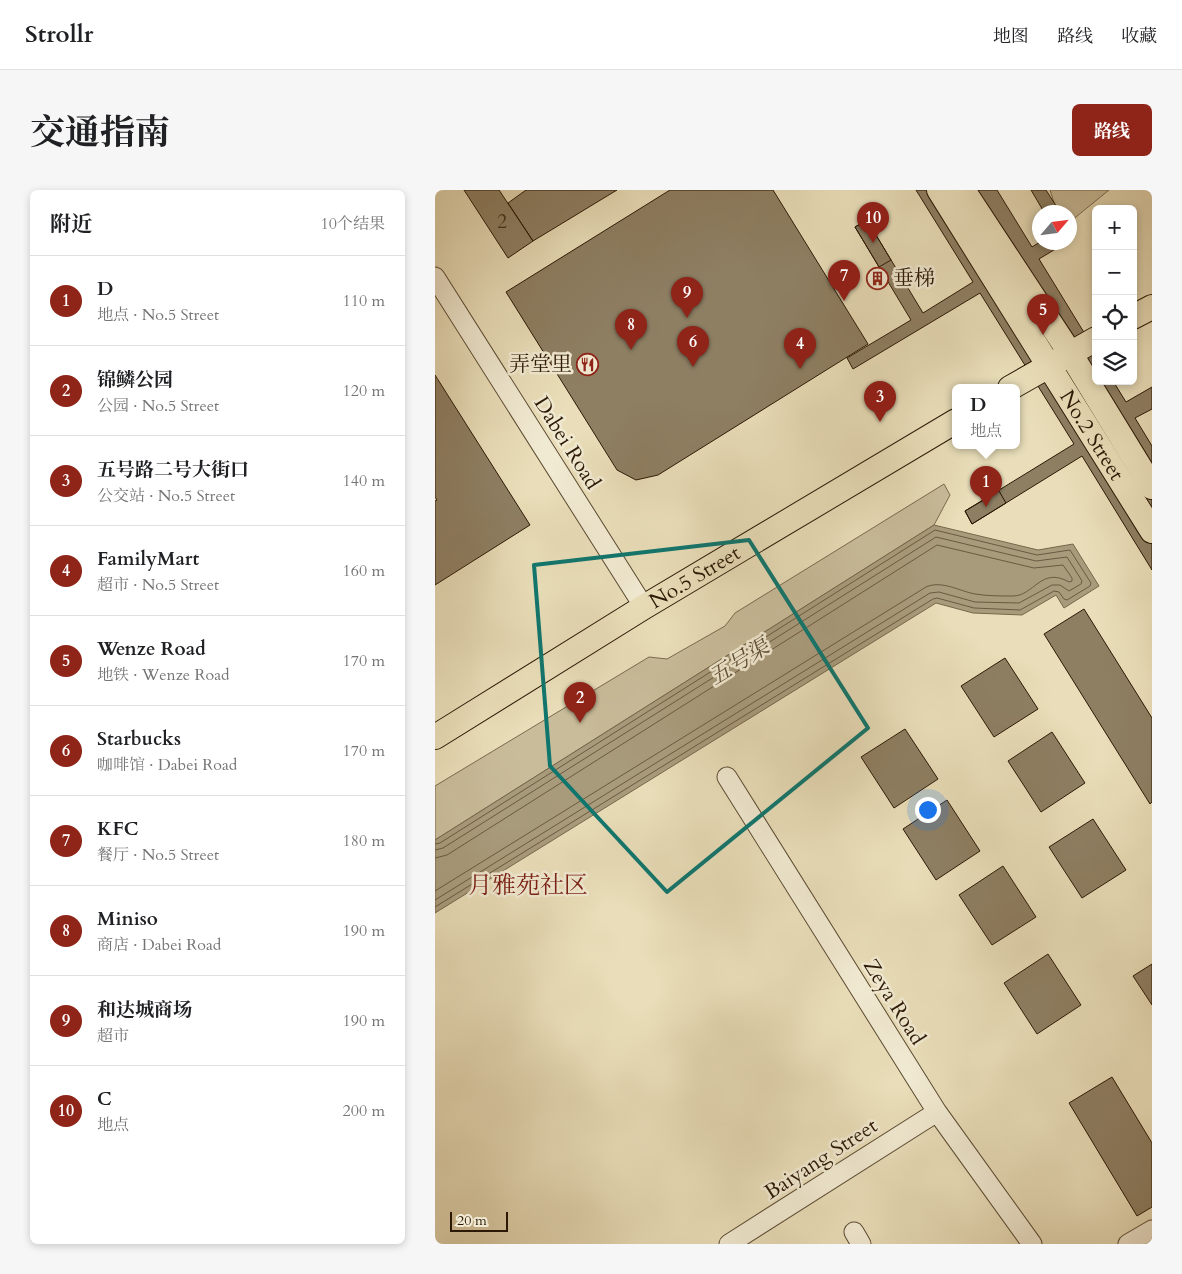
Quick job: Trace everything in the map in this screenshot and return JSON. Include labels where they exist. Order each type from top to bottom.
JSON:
[{"type":"main road","name":"No.2 Street","points":[[939,190],[1152,531]]},
{"type":"main road","points":[[963,190],[1070,354],[1152,487]]},
{"type":"main road","points":[[1137,315],[1152,306]]},
{"type":"main road","points":[[1017,384],[1093,340]]},
{"type":"main road","name":"No.5 Street","points":[[435,737],[644,607],[952,422]]},
{"type":"street","name":"Dabei Road","points":[[435,277],[644,607]]},
{"type":"street","name":"Zeya Road","points":[[727,777],[937,1112],[1032,1244]]},
{"type":"street","name":"Baiyang Street","points":[[729,1244],[937,1112]]},
{"type":"street","points":[[1129,1244],[1152,1230]]},
{"type":"highlighted area","points":[[749,540],[868,728],[667,892],[550,766],[534,565]]},
{"type":"shaded area","points":[[1050,190],[1109,190],[1077,216],[1077,205],[1055,205]]},
{"type":"shaded area","points":[[944,484],[950,495],[934,525],[435,840],[435,786],[649,657],[667,659],[725,626],[735,613]]},
{"type":"water","name":"五号渠","points":[[934,525],[1038,550],[1073,544],[1099,586],[1064,608],[1056,595],[1022,615],[973,613],[936,603],[435,913],[435,840]]},
{"type":"building","points":[[464,190],[499,190],[533,241],[508,258]]},
{"type":"building","points":[[526,190],[617,190],[533,241],[508,203]]},
{"type":"building","points":[[670,190],[773,190],[868,344],[658,475],[636,480],[617,470],[506,292]]},
{"type":"building","points":[[916,190],[997,190],[1032,247],[1032,250],[1054,250],[1039,259],[1092,345],[1092,385],[1115,385],[1126,402],[1152,387],[1152,409],[1135,418],[1152,446],[1152,570],[1082,456],[972,524],[965,511],[1074,444],[980,293],[853,369],[847,358],[911,320],[855,227],[867,220],[923,313],[973,282]]},
{"type":"building","points":[[1031,190],[1046,190],[1056,205],[1040,205]]},
{"type":"building","points":[[867,220],[891,260],[879,267],[855,227]]},
{"type":"building","name":"垂梯","points":[[879,267],[887,281],[875,288],[867,274]]},
{"type":"building","points":[[435,375],[530,525],[435,585],[435,501],[437,500],[435,497]]},
{"type":"building","points":[[999,491],[1006,503],[972,524],[965,511]]},
{"type":"building","points":[[1084,609],[1152,718],[1152,802],[1150,804],[1044,634]]},
{"type":"building","points":[[1005,658],[1038,709],[994,737],[961,686]]},
{"type":"building","points":[[905,729],[938,779],[894,808],[861,757]]},
{"type":"building","points":[[1052,732],[1085,783],[1041,812],[1008,761]]},
{"type":"building","points":[[947,800],[980,851],[936,880],[903,829]]},
{"type":"building","points":[[1093,819],[1126,870],[1082,898],[1049,847]]},
{"type":"building","points":[[1003,866],[1036,917],[992,945],[959,895]]},
{"type":"building","points":[[1048,954],[1081,1005],[1037,1034],[1004,983]]},
{"type":"building","points":[[1152,964],[1152,1005],[1133,976]]},
{"type":"building","points":[[1112,1077],[1152,1143],[1152,1207],[1137,1216],[1069,1103]]},
{"type":"place","name":"C","points":[[873,243]]},
{"type":"place","name":"垂梯","points":[[877,278]]},
{"type":"place","name":"KFC","points":[[844,301]]},
{"type":"place","name":"和达城商场","points":[[687,318]]},
{"type":"place","name":"Wenze Road","points":[[1043,335]]},
{"type":"place","name":"Miniso","points":[[631,350]]},
{"type":"place","name":"弄堂里","points":[[588,364]]},
{"type":"place","name":"Starbucks","points":[[693,367]]},
{"type":"place","name":"FamilyMart","points":[[800,369]]},
{"type":"place","name":"五号路二号大街口","points":[[880,422]]},
{"type":"place","name":"D","points":[[986,507]]},
{"type":"place","name":"锦鳞公园","points":[[580,723]]},
{"type":"district","name":"月雅苑社区","points":[[528,885]]}]
